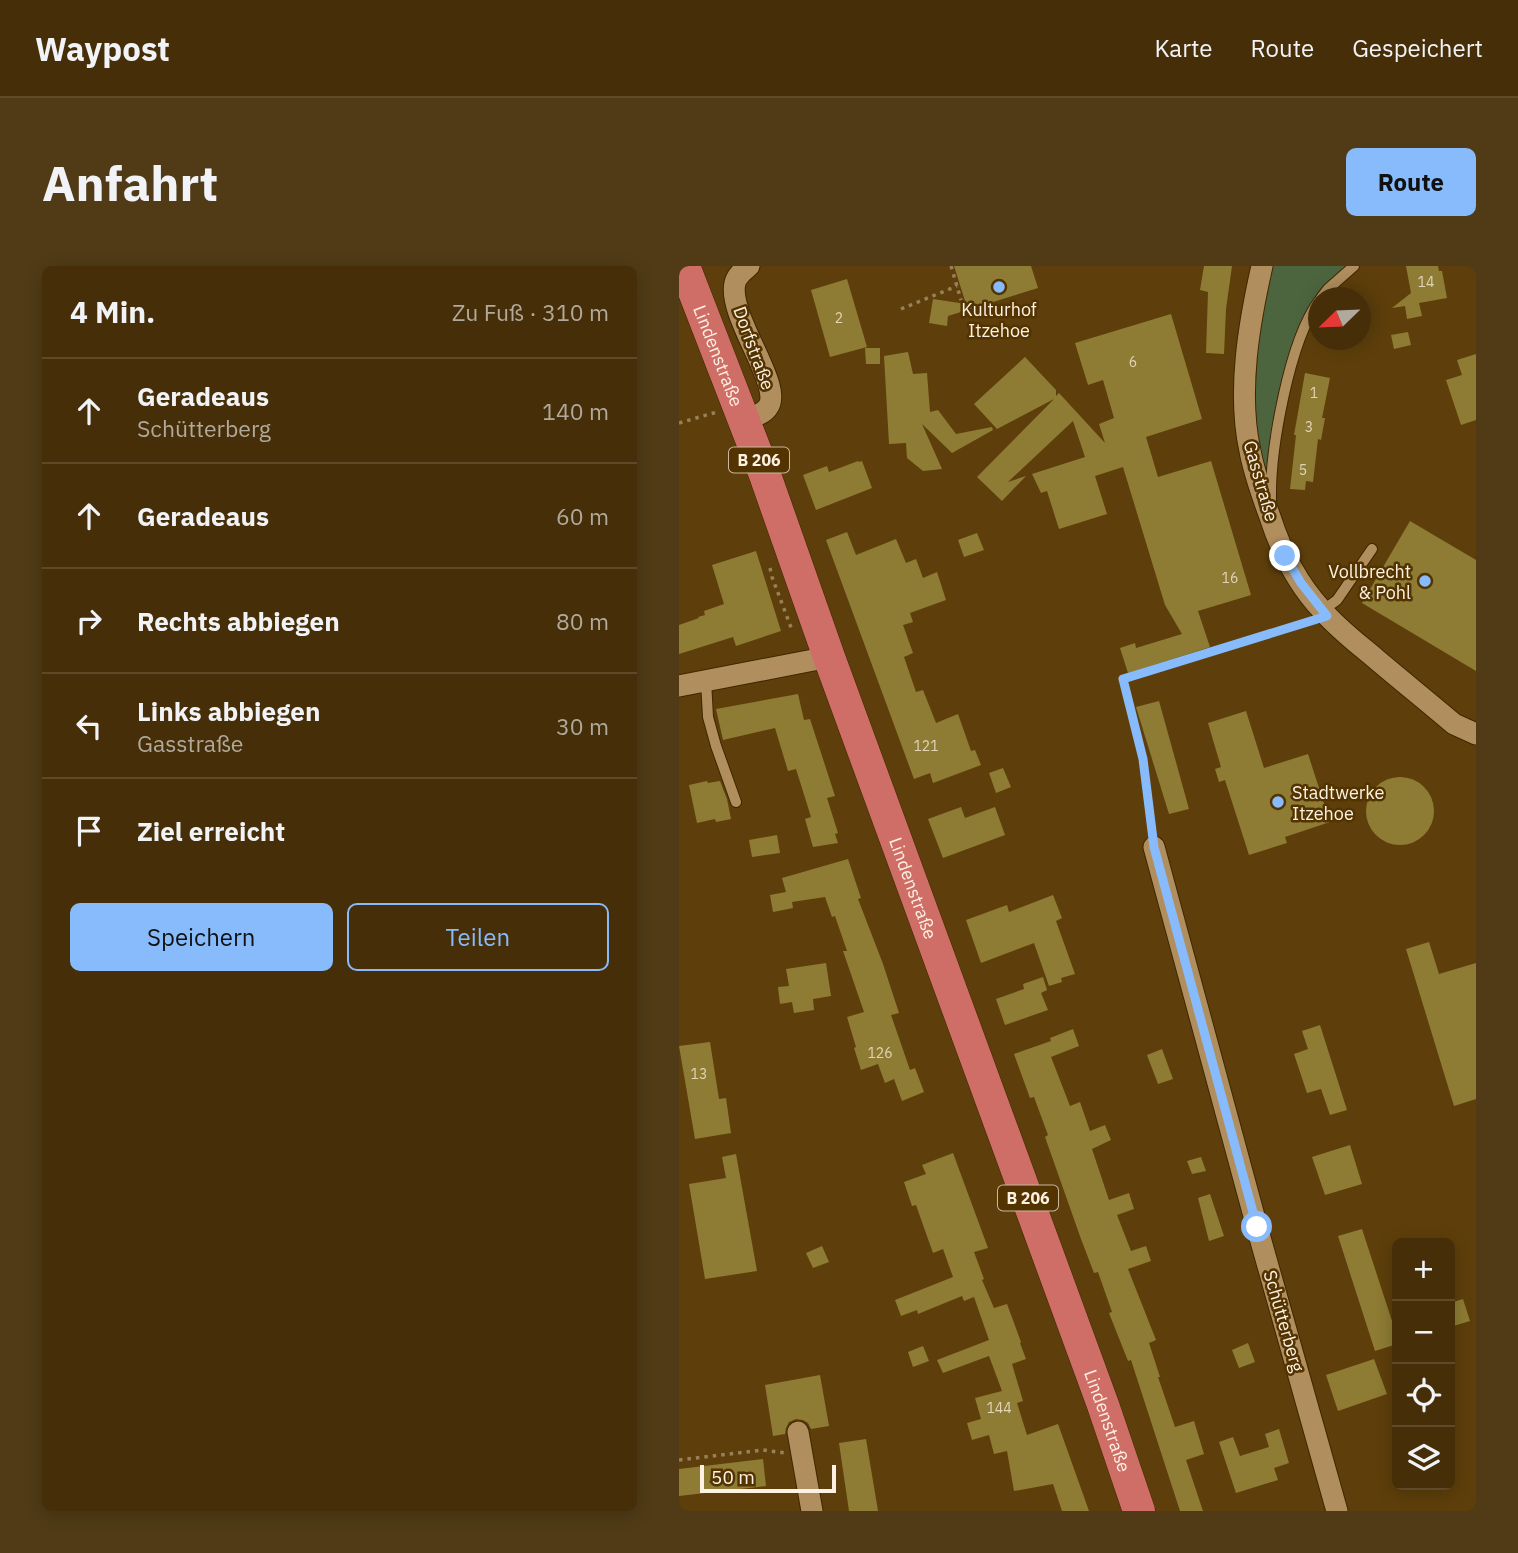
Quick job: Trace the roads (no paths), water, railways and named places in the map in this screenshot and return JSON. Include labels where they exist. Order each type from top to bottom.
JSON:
[{"type":"main road","name":"Lindenstraße","points":[[684,266],[742,413],[1017,1166],[1139,1511]]},
{"type":"street","name":"Dorfstraße","points":[[742,413],[767,410],[772,396],[734,292],[739,274],[749,266]]},
{"type":"street","name":"Gasstraße","points":[[1262,266],[1249,337],[1245,392],[1249,450],[1277,538],[1293,572],[1337,626],[1454,724],[1476,734]]},
{"type":"street","points":[[679,687],[829,657]]},
{"type":"street","name":"Schütterberg","points":[[1154,847],[1337,1511]]},
{"type":"street","points":[[798,1432],[812,1511]]},
{"type":"lane","points":[[1330,287],[1355,266]]},
{"type":"lane","points":[[1271,520],[1270,480],[1277,434],[1286,388],[1308,321]]},
{"type":"lane","points":[[1324,613],[1337,600],[1372,549]]},
{"type":"lane","points":[[705,681],[708,717],[736,802]]},
{"type":"place","name":"Kulturhof Itzehoe","points":[[999,287]]},
{"type":"place","name":"Vollbrecht & Pohl","points":[[1425,581]]},
{"type":"place","name":"Stadtwerke Itzehoe","points":[[1278,802]]}]
